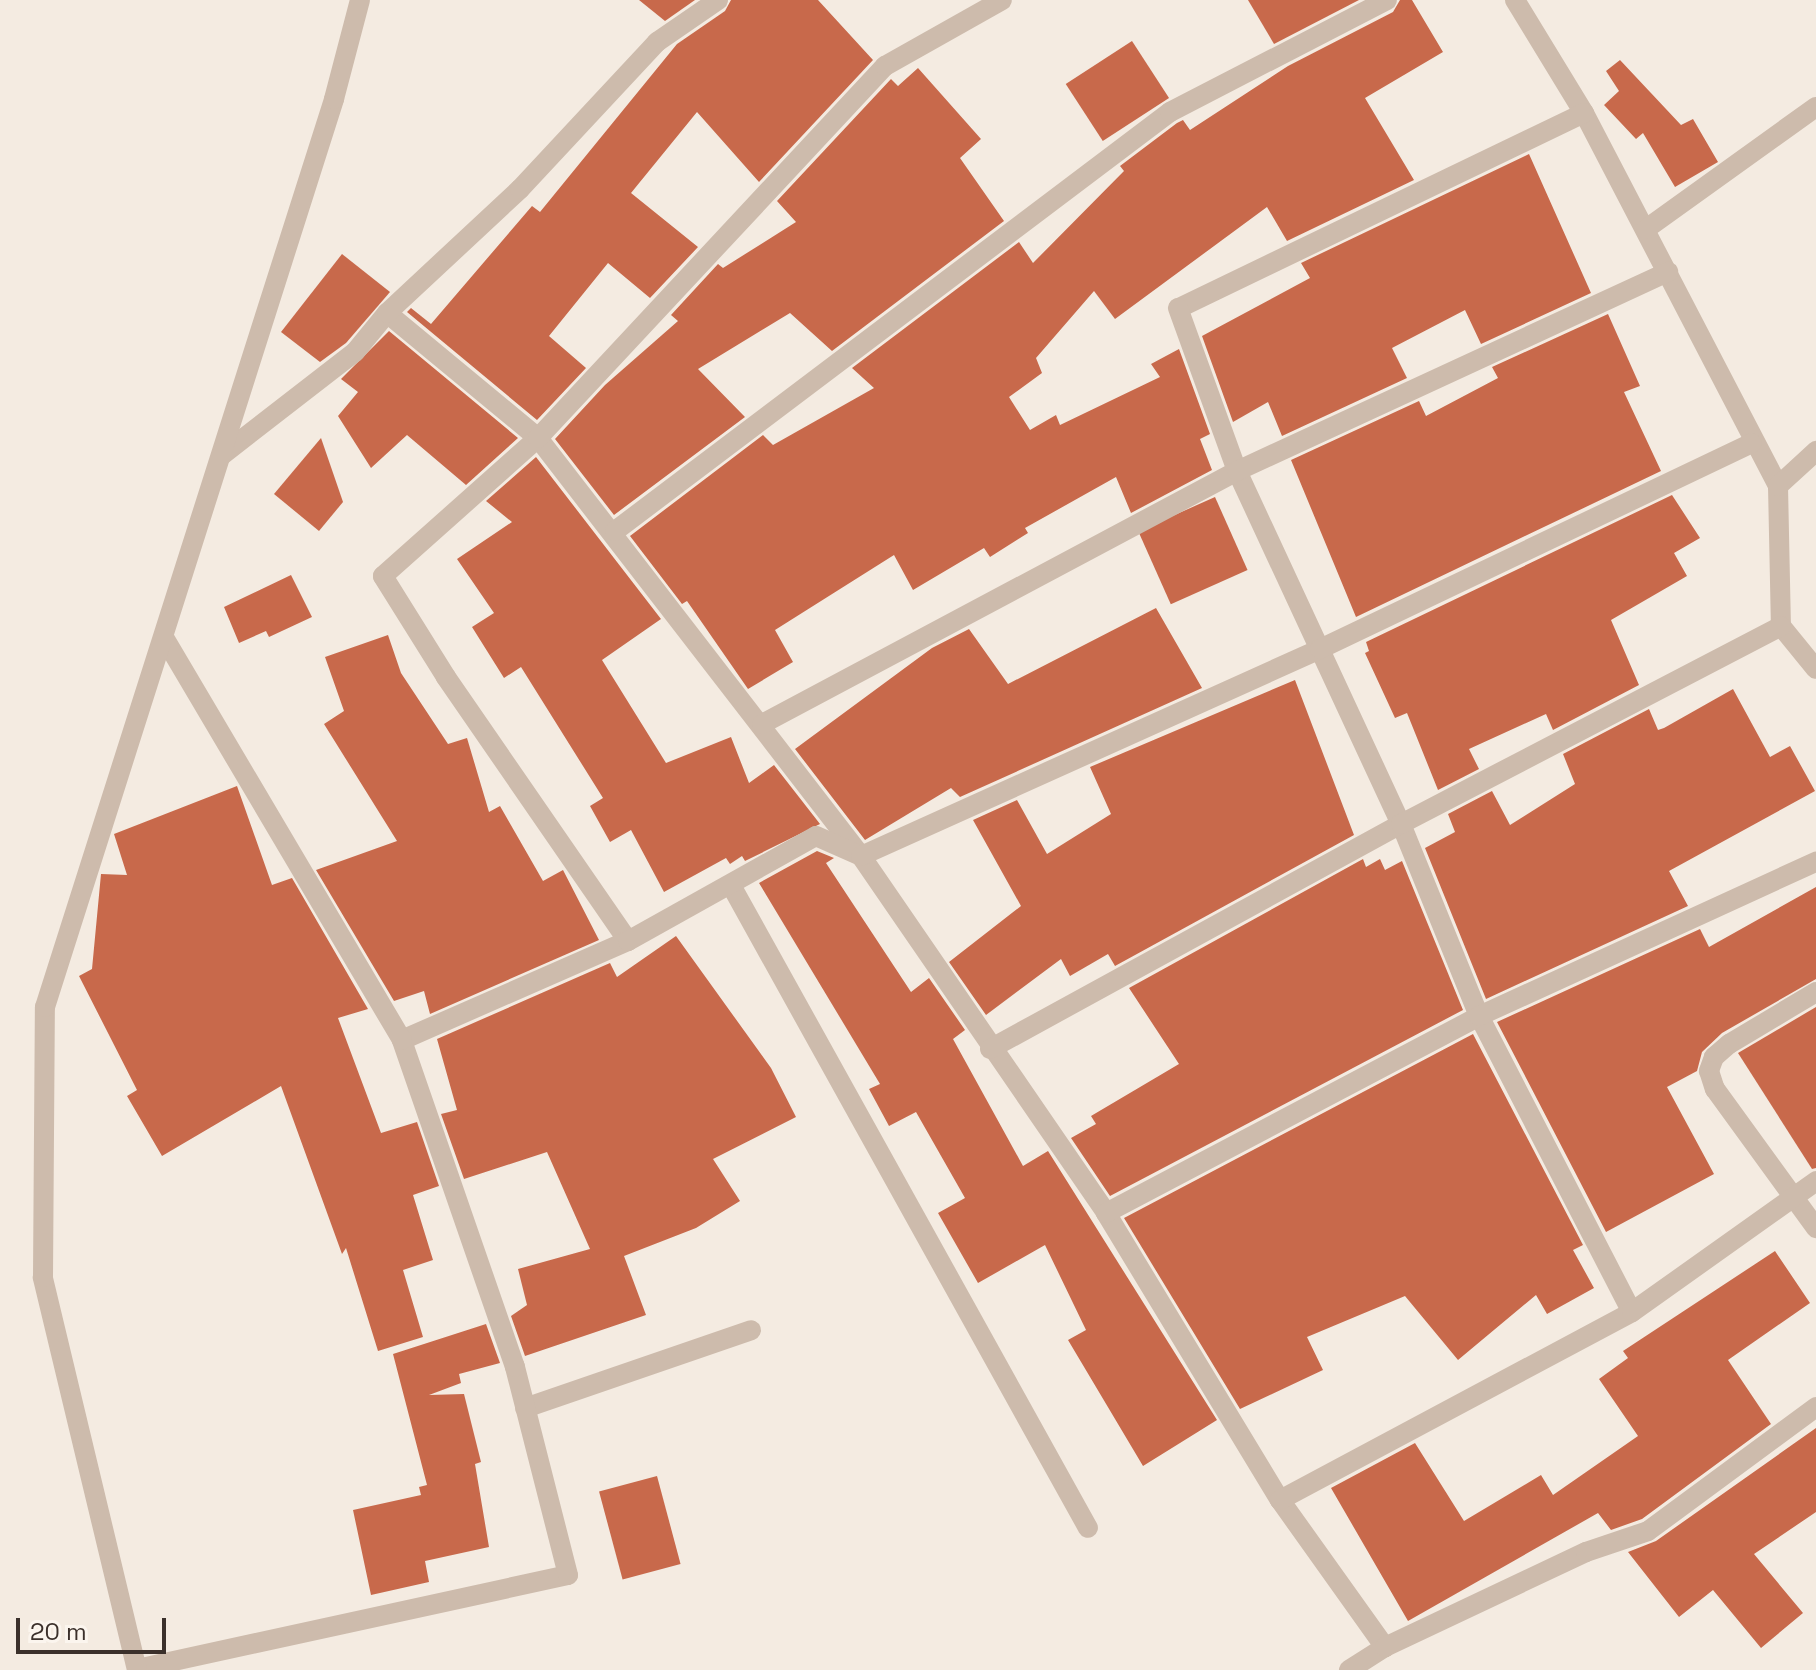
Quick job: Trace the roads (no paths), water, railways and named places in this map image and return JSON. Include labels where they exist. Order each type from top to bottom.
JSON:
[{"type":"street","points":[[164,637],[402,1040],[525,1408],[568,1575],[137,1670],[43,1277],[45,1007],[334,99],[360,0]]},
{"type":"street","points":[[222,455],[355,352],[387,313],[520,189],[657,42],[718,0]]},
{"type":"street","points":[[628,941],[446,677],[383,576],[538,438],[885,66],[1002,0]]},
{"type":"street","points":[[615,531],[1170,112],[1387,0]]},
{"type":"street","points":[[1515,0],[1584,113],[1668,272],[1751,443],[1778,486],[1781,626],[1816,669]]},
{"type":"street","points":[[1646,229],[1816,107]]},
{"type":"street","points":[[1584,113],[1178,308],[1237,471],[1401,824],[1479,1016],[1632,1312]]},
{"type":"street","points":[[762,724],[1237,471],[1668,272]]},
{"type":"street","points":[[387,313],[538,438],[615,531],[861,856],[990,1049],[1106,1213],[1280,1500],[1385,1647]]},
{"type":"street","points":[[402,1040],[628,941],[732,887],[816,836],[861,856],[1320,649],[1751,443]]},
{"type":"street","points":[[1778,486],[1816,451]]},
{"type":"street","points":[[990,1049],[1401,824],[1781,626]]},
{"type":"street","points":[[1106,1213],[1479,1016],[1816,862]]},
{"type":"street","points":[[732,887],[1088,1528]]},
{"type":"street","points":[[1816,992],[1729,1044],[1714,1057],[1709,1071],[1715,1089],[1816,1228]]},
{"type":"street","points":[[1280,1500],[1632,1312],[1797,1199],[1816,1181]]},
{"type":"street","points":[[525,1408],[751,1330]]},
{"type":"street","points":[[1349,1670],[1385,1647],[1586,1552],[1648,1531],[1816,1407]]}]
